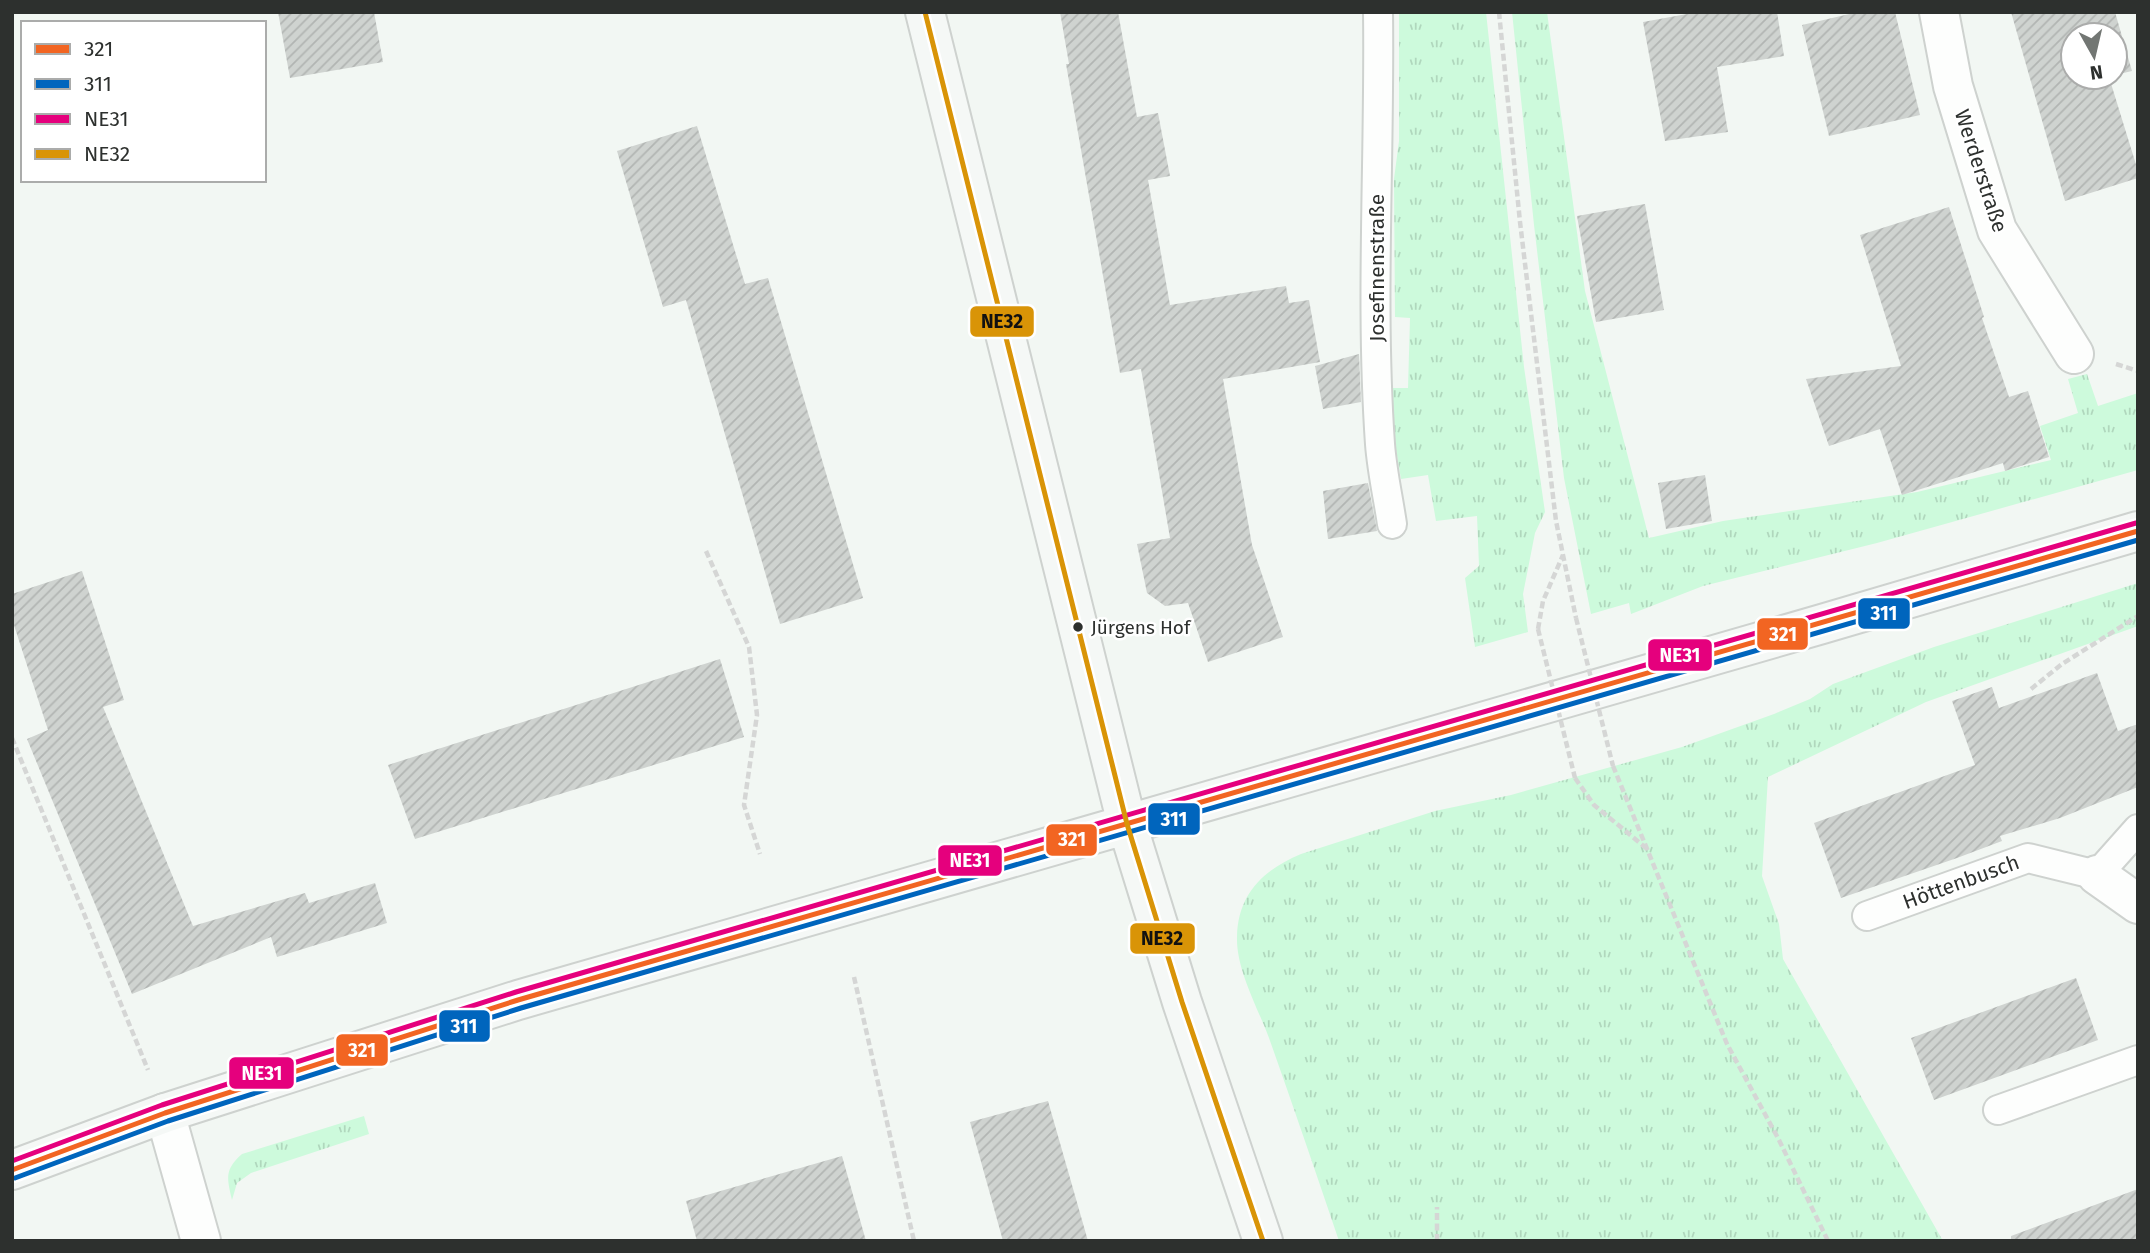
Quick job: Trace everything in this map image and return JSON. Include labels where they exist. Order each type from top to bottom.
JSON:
[{"type":"street","points":[[925,12],[1127,824],[1182,1002],[1263,1241]]},
{"type":"street","name":"Werderstraße","points":[[1939,12],[1953,86],[1997,230],[2074,354]]},
{"type":"street","points":[[12,1170],[165,1113],[518,1000],[2138,531]]},
{"type":"street","name":"Höttenbusch","points":[[2096,875],[2138,904]]},
{"type":"street","points":[[165,1113],[201,1241]]},
{"type":"lane","name":"Josefinenstraße","points":[[1378,12],[1375,296],[1380,447],[1392,523]]},
{"type":"lane","points":[[2096,875],[2138,829]]},
{"type":"lane","name":"Höttenbusch","points":[[1867,916],[2028,858],[2096,875]]},
{"type":"lane","points":[[1998,1110],[2138,1060]]},
{"type":"path","points":[[1499,12],[1520,222],[1556,521],[1576,618],[1613,766],[1727,1044],[1779,1140],[1828,1241]]},
{"type":"path","points":[[706,551],[749,648],[757,715],[744,805],[760,854]]},
{"type":"path","points":[[1563,554],[1543,601],[1538,629],[1575,778],[1594,805],[1647,849]]},
{"type":"path","points":[[2031,689],[2062,664],[2138,616]]},
{"type":"path","points":[[12,738],[165,1113]]},
{"type":"path","points":[[854,977],[914,1241]]},
{"type":"path","points":[[1437,1207],[1437,1241]]},
{"type":"green space","points":[[1399,12],[1486,12],[1524,367],[1545,512],[1535,533],[1523,594],[1528,632],[1475,647],[1465,578],[1479,566],[1477,516],[1436,521],[1428,475],[1401,479],[1394,438],[1391,388],[1408,388],[1410,318],[1395,317],[1394,179],[1399,141]]},
{"type":"green space","points":[[1512,12],[1547,12],[1585,291],[1649,538],[1723,521],[1917,492],[2051,460],[2040,426],[2078,413],[2068,379],[2087,374],[2098,406],[2138,393],[2138,470],[1877,543],[1703,586],[1631,614],[1629,603],[1591,614],[1564,478]]},
{"type":"green space","points":[[2138,583],[2138,626],[1926,702],[1768,777],[1762,876],[1779,924],[1783,959],[1943,1241],[1339,1241],[1240,962],[1238,922],[1248,896],[1264,876],[1301,854],[1435,811],[1511,795],[1682,747],[1774,714],[1810,699],[1833,684],[1934,647]]},
{"type":"green space","points":[[364,1116],[369,1134],[251,1173],[237,1183],[232,1200],[228,1175],[232,1165],[242,1154]]},
{"type":"building","points":[[278,12],[374,12],[383,62],[290,78]]},
{"type":"building","points":[[1060,12],[1118,12],[1137,117],[1158,113],[1170,176],[1148,180],[1170,305],[1286,286],[1289,303],[1309,300],[1320,362],[1223,379],[1252,545],[1283,637],[1208,662],[1188,603],[1165,606],[1147,593],[1137,544],[1170,538],[1141,369],[1120,373],[1066,64],[1069,64]]},
{"type":"building","points":[[1698,12],[1777,12],[1784,56],[1717,67],[1728,132],[1665,141],[1643,22]]},
{"type":"building","points":[[1858,12],[1895,12],[1920,115],[1829,136],[1802,25]]},
{"type":"building","points":[[2011,12],[2115,12],[2118,21],[2059,21],[2059,91],[2113,91],[2138,178],[2065,201]]},
{"type":"building","points":[[697,126],[745,284],[768,278],[863,598],[780,624],[686,300],[663,307],[617,151]]},
{"type":"building","points":[[1645,204],[1664,310],[1596,322],[1577,216]]},
{"type":"building","points":[[1949,207],[2009,397],[2028,391],[2049,457],[2005,471],[2003,463],[1902,495],[1880,429],[1829,446],[1806,379],[1901,366],[1860,235]]},
{"type":"building","points":[[1359,354],[1361,402],[1323,409],[1315,366]]},
{"type":"building","points":[[1705,475],[1712,521],[1666,529],[1658,483]]},
{"type":"building","points":[[1368,483],[1377,531],[1328,539],[1323,491]]},
{"type":"building","points":[[82,571],[124,700],[103,707],[193,926],[305,893],[309,903],[375,883],[387,923],[277,957],[271,937],[132,994],[27,739],[48,730],[12,619],[12,594]]},
{"type":"building","points":[[720,659],[744,737],[415,839],[388,765]]},
{"type":"building","points":[[2097,673],[2118,731],[2138,724],[2138,787],[2060,818],[2000,836],[2002,841],[1957,858],[1841,898],[1814,823],[1975,765],[1952,701],[1992,687],[1999,708]]},
{"type":"building","points":[[2076,978],[2098,1040],[1934,1100],[1911,1038]]},
{"type":"building","points":[[1048,1101],[1088,1241],[1003,1241],[970,1122]]},
{"type":"building","points":[[842,1156],[866,1241],[697,1241],[686,1201]]},
{"type":"building","points":[[2138,1189],[2138,1241],[2011,1241],[2011,1236]]},
{"type":"transit line","name":"NE32","points":[[925,12],[1127,824],[1182,1002],[1263,1241]]},
{"type":"transit line","name":"NE31","points":[[12,1161],[162,1105],[516,992],[2136,523]]},
{"type":"transit line","name":"321","points":[[12,1170],[165,1113],[518,1000],[2138,531]]},
{"type":"transit line","name":"311","points":[[15,1178],[168,1121],[521,1008],[2138,540]]},
{"type":"place","name":"Jürgens Hof","points":[[1078,627]]}]
